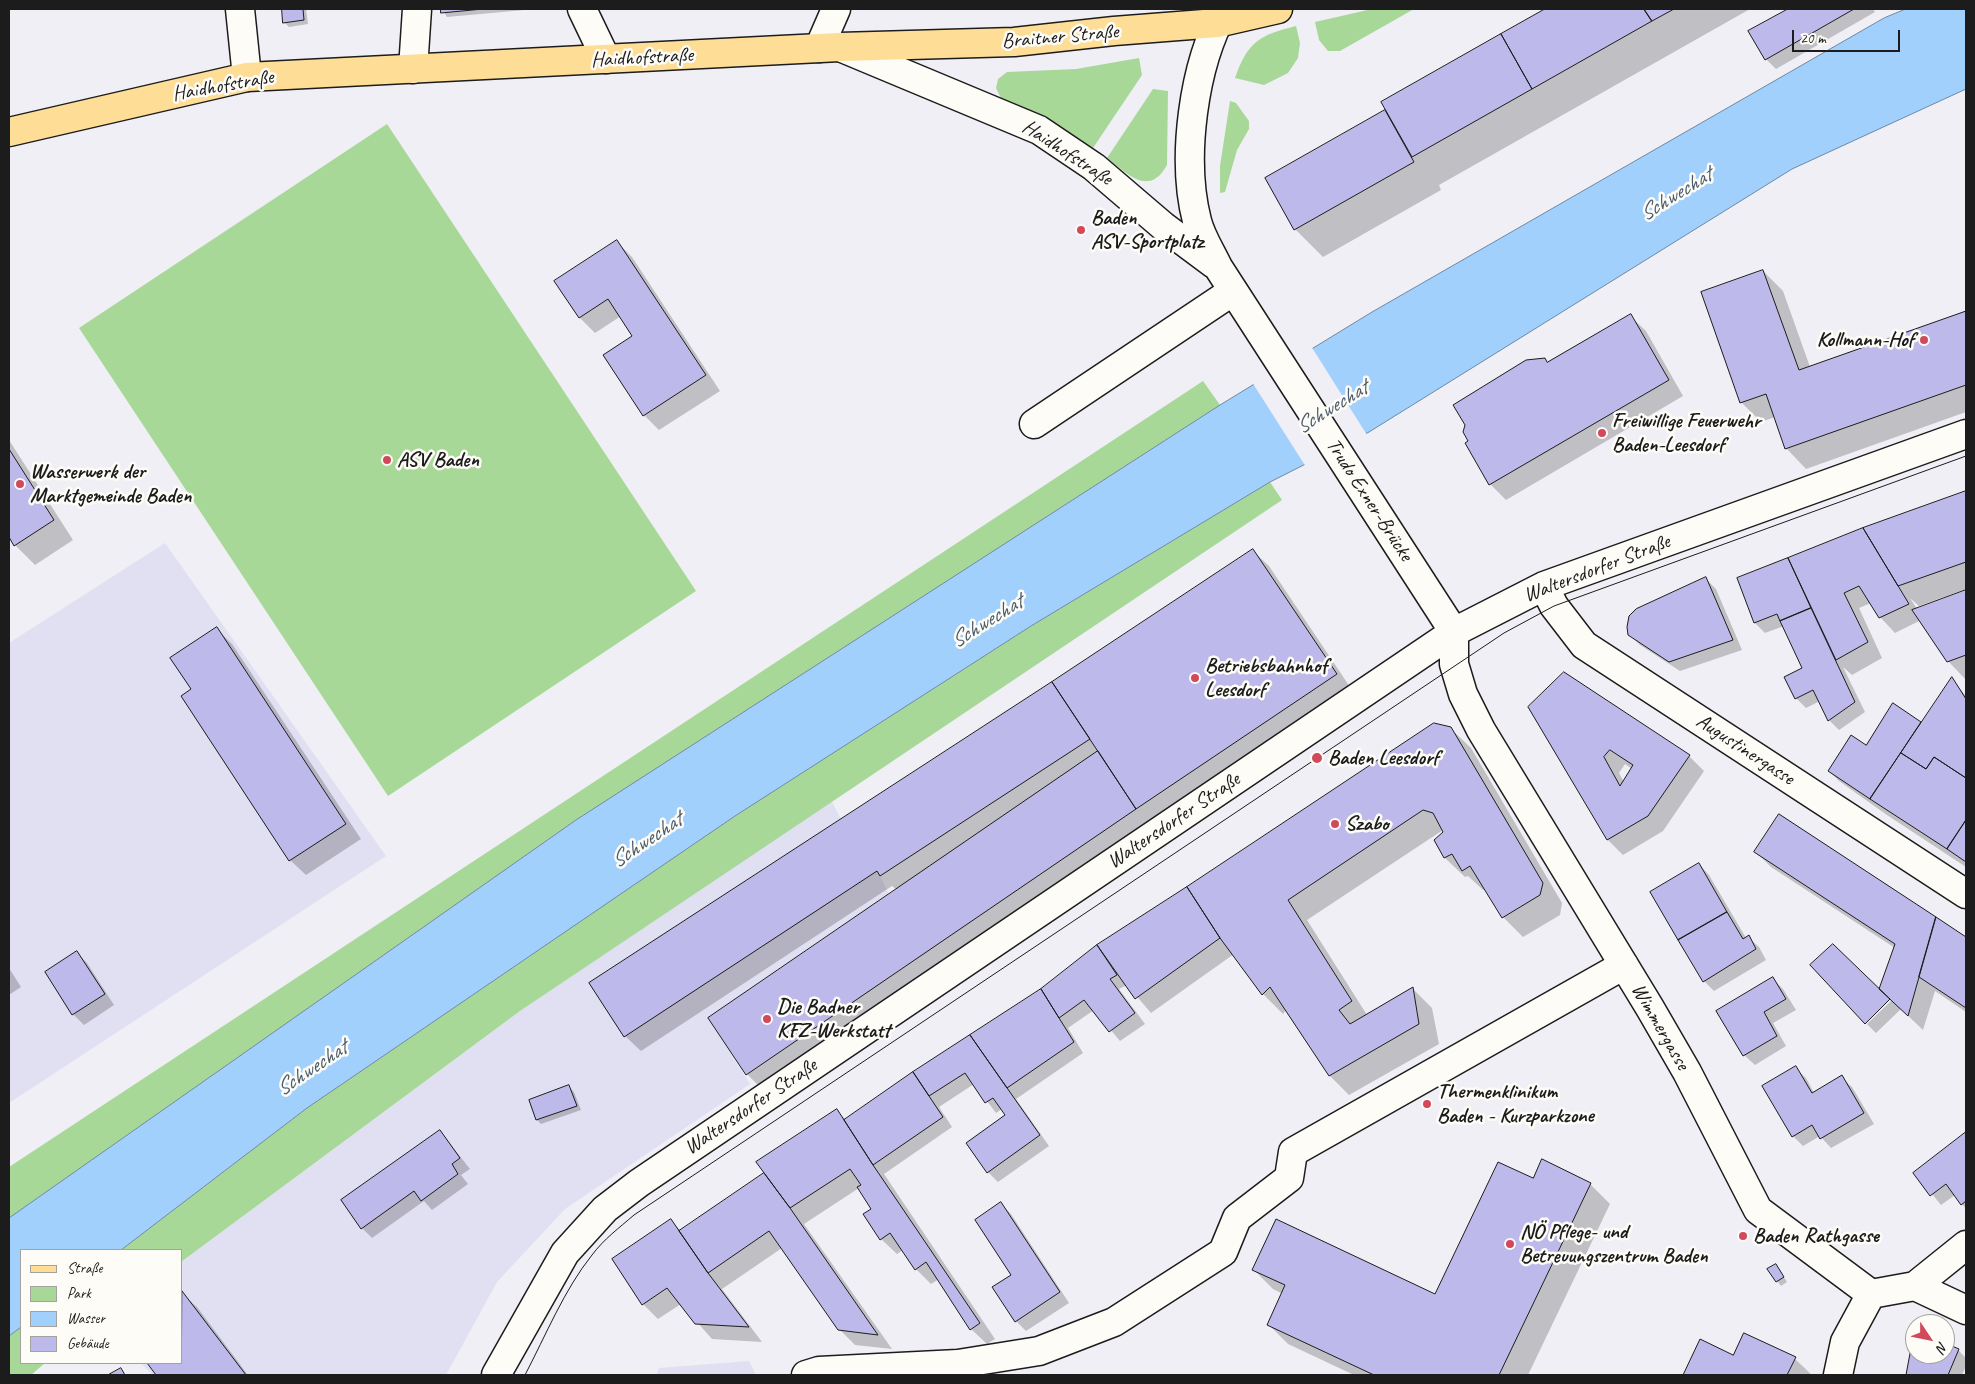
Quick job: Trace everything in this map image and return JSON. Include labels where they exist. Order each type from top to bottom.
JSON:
[{"type":"main road","name":"Braitner Straße","points":[[830,48],[1014,42],[1278,9]]},
{"type":"main road","name":"Haidhofstraße","points":[[9,132],[247,77],[830,48]]},
{"type":"street","points":[[240,9],[247,77]]},
{"type":"street","points":[[413,69],[417,9]]},
{"type":"street","points":[[582,9],[606,60]]},
{"type":"street","points":[[830,48],[836,9]]},
{"type":"street","points":[[1218,267],[1197,223],[1189,177],[1191,128],[1199,82],[1221,16]]},
{"type":"street","name":"Haidhofstraße","points":[[830,48],[1038,130],[1094,167],[1163,226],[1218,267]]},
{"type":"street","name":"Trudo Exner-Brücke","points":[[1218,267],[1454,632]]},
{"type":"street","points":[[1034,424],[1233,291]]},
{"type":"street","name":"Waltersdorfer Straße","points":[[496,1375],[565,1253],[584,1229],[612,1204],[648,1177],[1454,632],[1544,586],[1966,434]]},
{"type":"street","name":"Augustinergasse","points":[[1544,586],[1554,606],[1584,645],[1966,894]]},
{"type":"street","name":"Wimmergasse","points":[[1454,632],[1454,664],[1462,694],[1480,730],[1624,965],[1687,1072],[1758,1210],[1871,1294]]},
{"type":"street","points":[[806,1375],[819,1371],[958,1364],[1039,1351],[1114,1322],[1223,1252],[1237,1218],[1289,1178],[1293,1152],[1624,965]]},
{"type":"street","points":[[1838,1375],[1845,1342],[1871,1294],[1916,1286],[1966,1245]]},
{"type":"street","points":[[1916,1286],[1966,1310]]},
{"type":"shaded area","points":[[165,543],[386,856],[9,1103],[9,643]]},
{"type":"shaded area","points":[[831,800],[841,819],[880,876],[889,894],[708,1018],[750,1084],[565,1209],[497,1282],[446,1375],[152,1375],[142,1364],[182,1364],[182,1261],[520,1011]]},
{"type":"shaded area","points":[[749,1361],[756,1375],[656,1375],[659,1368]]},
{"type":"green space","points":[[1372,9],[1414,9],[1340,51],[1328,51],[1319,40],[1315,22]]},
{"type":"green space","points":[[1296,26],[1300,43],[1298,58],[1288,73],[1264,85],[1235,78],[1245,56],[1257,41],[1273,33]]},
{"type":"green space","points":[[1139,58],[1142,75],[1093,148],[1044,117],[1001,98],[996,88],[998,79],[1007,72],[1076,69]]},
{"type":"green space","points":[[1153,89],[1168,91],[1167,165],[1160,175],[1153,180],[1145,181],[1130,176],[1107,158]]},
{"type":"green space","points":[[1230,101],[1236,103],[1249,121],[1249,129],[1237,150],[1225,192],[1220,193],[1220,166]]},
{"type":"green space","name":"ASV Baden","points":[[387,124],[696,591],[388,796],[79,328]]},
{"type":"green space","points":[[1203,381],[1220,405],[576,820],[9,1218],[9,1167]]},
{"type":"green space","points":[[1270,482],[1282,500],[520,1011],[182,1261],[182,1249],[122,1249],[307,1108],[735,816],[1031,626]]},
{"type":"green space","points":[[20,1328],[20,1364],[44,1364],[31,1375],[9,1375],[9,1336]]},
{"type":"water","name":"Schwechat","points":[[1906,9],[1966,9],[1966,89],[1792,169],[1369,432],[1270,482],[1031,626],[735,816],[307,1108],[122,1249],[20,1249],[20,1328],[9,1336],[9,1218],[576,820],[1220,405],[1372,312],[1884,18]]},
{"type":"pier","points":[[1311,346],[1367,435],[1306,467],[1252,382]]},
{"type":"building","points":[[282,9],[303,9],[304,20],[283,23]]},
{"type":"building","points":[[441,9],[483,9],[441,13]]},
{"type":"building","points":[[1545,9],[1644,9],[1652,21],[1532,89],[1501,34]]},
{"type":"building","points":[[1644,9],[1674,9],[1652,21]]},
{"type":"building","points":[[1788,9],[1854,9],[1765,60],[1748,31]]},
{"type":"building","points":[[1501,34],[1532,89],[1412,157],[1381,102]]},
{"type":"building","points":[[1385,110],[1414,162],[1294,230],[1265,178]]},
{"type":"building","points":[[617,240],[706,375],[643,416],[603,355],[632,336],[608,299],[579,318],[554,281]]},
{"type":"building","name":"Kollmann-Hof","points":[[1763,270],[1799,370],[1966,311],[1966,385],[1785,449],[1766,394],[1740,403],[1701,292]]},
{"type":"building","points":[[1631,314],[1669,380],[1489,485],[1465,443],[1468,441],[1463,432],[1465,425],[1453,405],[1526,360],[1545,358],[1547,362]]},
{"type":"building","name":"Wasserwerk der Marktgemeinde Baden","points":[[9,449],[54,520],[14,546],[9,537]]},
{"type":"building","points":[[1966,491],[1966,562],[1898,586],[1863,528]]},
{"type":"building","points":[[1863,528],[1909,604],[1879,618],[1859,586],[1844,593],[1868,642],[1836,660],[1788,558]]},
{"type":"building","name":"Betriebsbahnhof Leesdorf","points":[[1253,549],[1337,674],[1136,809],[1052,682]]},
{"type":"building","points":[[1788,558],[1811,608],[1780,621],[1777,614],[1754,623],[1737,578]]},
{"type":"building","points":[[1706,577],[1733,640],[1669,662],[1628,635],[1629,616],[1636,609]]},
{"type":"building","points":[[1966,590],[1966,655],[1947,662],[1912,610]]},
{"type":"building","points":[[1811,608],[1855,702],[1828,721],[1813,690],[1795,699],[1784,677],[1802,668],[1780,621]]},
{"type":"building","points":[[217,627],[346,824],[289,861],[181,696],[191,689],[170,658]]},
{"type":"building","points":[[1564,672],[1690,755],[1648,816],[1607,840],[1528,707]],"holes":[[[1610,750],[1633,765],[1620,786],[1604,757]]]},
{"type":"building","points":[[1952,677],[1966,699],[1966,778],[1934,757],[1926,769],[1901,753]]},
{"type":"building","points":[[1052,682],[1090,739],[880,876],[877,871],[624,1037],[589,983]]},
{"type":"building","points":[[1893,703],[1921,722],[1870,799],[1828,771],[1851,735],[1866,745]]},
{"type":"building","points":[[1434,723],[1451,727],[1543,883],[1540,895],[1502,918],[1470,866],[1462,871],[1452,854],[1444,858],[1434,840],[1443,832],[1433,813],[1423,810],[1288,900],[1352,1001],[1339,1010],[1350,1024],[1413,987],[1419,1024],[1329,1076],[1270,987],[1262,995],[1220,938],[1187,887]]},
{"type":"building","points":[[1098,751],[1136,809],[746,1075],[708,1018]]},
{"type":"building","points":[[1901,753],[1926,769],[1934,757],[1966,778],[1966,820],[1947,849],[1870,799]]},
{"type":"building","points":[[1779,814],[1936,917],[1908,1016],[1879,989],[1895,944],[1754,852]]},
{"type":"building","points":[[1966,820],[1966,862],[1947,849]]},
{"type":"building","points":[[1699,863],[1727,912],[1678,940],[1650,892]]},
{"type":"building","points":[[1187,887],[1220,938],[1135,999],[1097,945]]},
{"type":"building","points":[[1727,912],[1743,939],[1749,935],[1756,949],[1703,982],[1678,940]]},
{"type":"building","points":[[1936,917],[1966,937],[1966,1008],[1919,977]]},
{"type":"building","points":[[1833,944],[1890,999],[1865,1024],[1810,965]]},
{"type":"building","points":[[1097,945],[1117,975],[1110,979],[1135,1013],[1109,1032],[1084,1000],[1059,1018],[1041,989]]},
{"type":"building","points":[[77,951],[105,994],[72,1015],[45,972]]},
{"type":"building","points":[[1773,977],[1786,999],[1764,1012],[1777,1036],[1743,1056],[1716,1011]]},
{"type":"building","points":[[1041,989],[1074,1042],[1007,1088],[970,1035]]},
{"type":"building","points":[[970,1035],[1040,1135],[987,1173],[966,1143],[1005,1115],[993,1098],[985,1103],[965,1073],[929,1096],[913,1072]]},
{"type":"building","points":[[1796,1066],[1812,1093],[1842,1075],[1864,1113],[1820,1139],[1812,1125],[1792,1137],[1762,1086]]},
{"type":"building","points":[[913,1072],[943,1117],[873,1165],[844,1120]]},
{"type":"building","points":[[569,1085],[577,1106],[536,1120],[529,1100]]},
{"type":"building","points":[[837,1109],[980,1323],[970,1330],[926,1262],[915,1270],[890,1233],[880,1240],[863,1214],[871,1209],[857,1187],[861,1185],[850,1169],[790,1208],[756,1162]]},
{"type":"building","points":[[440,1130],[460,1158],[452,1164],[458,1174],[421,1201],[414,1191],[361,1229],[341,1200]]},
{"type":"building","points":[[1966,1132],[1966,1201],[1961,1205],[1946,1184],[1930,1196],[1913,1173]]},
{"type":"building","name":"NÖ Pflege- und Betreuungszentrum Baden","points":[[1542,1159],[1591,1183],[1499,1375],[1374,1375],[1267,1325],[1285,1285],[1252,1270],[1276,1219],[1435,1294],[1498,1162],[1533,1178]]},
{"type":"building","points":[[764,1173],[878,1335],[838,1330],[769,1231],[708,1273],[679,1231]]},
{"type":"building","points":[[1001,1202],[1060,1292],[1015,1322],[992,1287],[1011,1275],[975,1220]]},
{"type":"building","points":[[671,1219],[708,1273],[749,1327],[695,1324],[667,1288],[642,1305],[612,1259]]},
{"type":"building","points":[[1776,1264],[1784,1277],[1776,1282],[1767,1269]]},
{"type":"building","points":[[182,1291],[246,1375],[156,1375],[148,1364],[182,1364]]},
{"type":"building","points":[[1744,1333],[1796,1357],[1787,1375],[1683,1375],[1700,1339],[1733,1355]]},
{"type":"building","points":[[1955,1347],[1959,1349],[1955,1358]]},
{"type":"building","points":[[1908,1364],[1953,1364],[1948,1375],[1906,1375]]},
{"type":"building","points":[[121,1368],[125,1375],[108,1375]]},
{"type":"tram line","points":[[525,1375],[564,1298],[582,1269],[602,1244],[634,1215],[1504,633],[1554,606],[1966,456]]},
{"type":"place","name":"Baden ASV-Sportplatz","points":[[1081,230]]},
{"type":"place","name":"Kollmann-Hof","points":[[1924,340]]},
{"type":"place","name":"Freiwillige Feuerwehr Baden-Leesdorf","points":[[1602,433]]},
{"type":"place","name":"ASV Baden","points":[[387,460]]},
{"type":"place","name":"Wasserwerk der Marktgemeinde Baden","points":[[20,484]]},
{"type":"place","name":"Betriebsbahnhof Leesdorf","points":[[1195,678]]},
{"type":"place","name":"Baden Leesdorf","points":[[1317,758]]},
{"type":"place","name":"Szabo","points":[[1335,824]]},
{"type":"place","name":"Die Badner KFZ-Werkstatt","points":[[767,1019]]},
{"type":"place","name":"Thermenklinikum Baden - Kurzparkzone","points":[[1427,1104]]},
{"type":"place","name":"Baden Rathgasse","points":[[1743,1236]]},
{"type":"place","name":"NÖ Pflege- und Betreuungszentrum Baden","points":[[1510,1244]]}]
